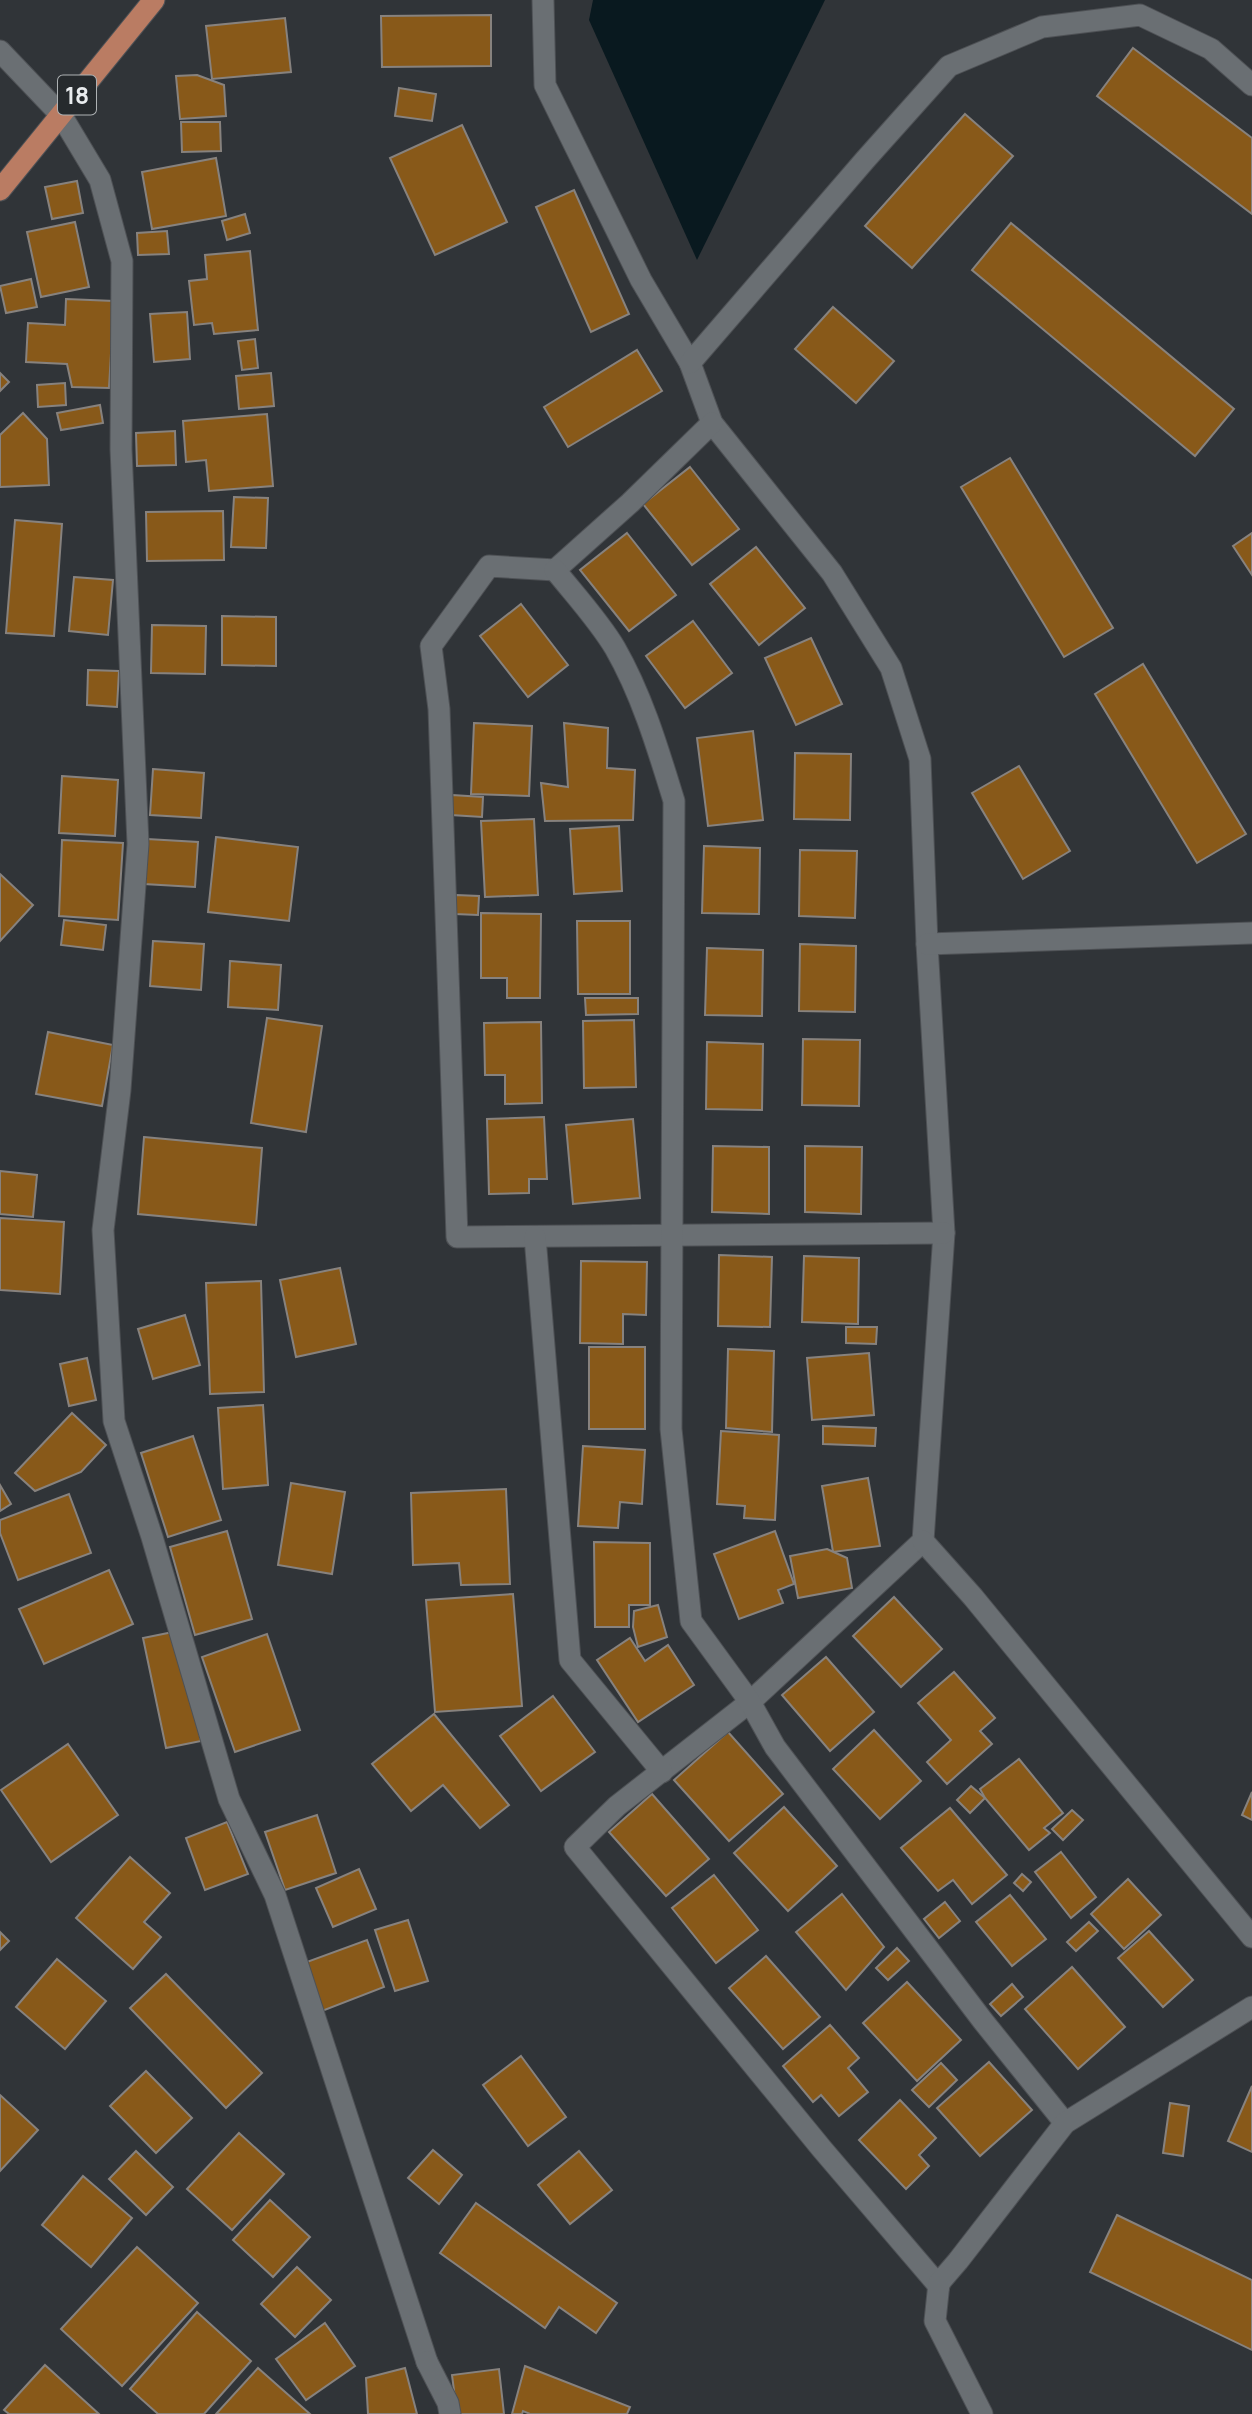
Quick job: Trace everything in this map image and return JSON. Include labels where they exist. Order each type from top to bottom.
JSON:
[{"type":"main road","name":"18","points":[[0,190],[154,0]]},
{"type":"street","points":[[543,0],[545,85],[641,280],[690,363],[712,423],[832,573],[891,668],[920,760],[927,944],[944,1233],[923,1541],[750,1702],[617,1806],[575,1847],[814,2139],[939,2286]]},
{"type":"street","points":[[690,363],[949,66],[1042,27],[1140,15],[1211,49],[1252,85]]},
{"type":"street","points":[[0,51],[61,115],[100,180],[122,261],[121,449],[138,844],[120,1090],[103,1230],[114,1421],[152,1537],[229,1798],[275,1895],[427,2362],[448,2403],[450,2414]]},
{"type":"street","points":[[712,423],[630,503],[555,570],[489,566],[431,646],[439,709],[457,1237],[673,1233],[944,1233]]},
{"type":"street","points":[[555,570],[614,647],[639,698],[674,801],[671,1429],[691,1621],[750,1702],[775,1747],[983,2021],[1065,2123]]},
{"type":"street","points":[[927,944],[1252,933]]},
{"type":"street","points":[[535,1237],[570,1660],[662,1772]]},
{"type":"street","points":[[923,1541],[973,1597],[1252,1937]]},
{"type":"street","points":[[982,2414],[935,2321],[939,2283],[1065,2123],[1252,2007]]},
{"type":"shaded area","points":[[593,0],[825,0],[697,260],[589,20]]},
{"type":"building","points":[[491,15],[491,66],[382,67],[381,16]]},
{"type":"building","points":[[285,18],[291,72],[212,79],[206,26]]},
{"type":"building","points":[[1133,48],[1252,138],[1252,214],[1097,96]]},
{"type":"building","points":[[197,75],[224,85],[226,116],[180,119],[176,76]]},
{"type":"building","points":[[399,88],[436,94],[432,121],[395,116]]},
{"type":"building","points":[[965,114],[1013,156],[912,268],[865,226]]},
{"type":"building","points":[[181,122],[220,122],[221,151],[182,152]]},
{"type":"building","points":[[462,125],[507,222],[435,255],[390,158]]},
{"type":"building","points":[[216,158],[226,216],[152,229],[142,172]]},
{"type":"building","points":[[77,181],[83,213],[52,219],[45,187]]},
{"type":"building","points":[[574,190],[629,314],[591,332],[536,207]]},
{"type":"building","points":[[245,214],[250,233],[227,240],[222,221]]},
{"type":"building","points":[[75,222],[89,287],[41,297],[27,232]]},
{"type":"building","points":[[1011,223],[1234,409],[1195,456],[972,270]]},
{"type":"building","points":[[167,231],[169,254],[138,255],[137,233]]},
{"type":"building","points":[[250,251],[258,330],[214,334],[212,323],[194,325],[189,281],[207,279],[205,255]]},
{"type":"building","points":[[31,279],[37,307],[6,313],[0,286]]},
{"type":"building","points":[[66,299],[114,301],[109,388],[72,387],[67,364],[26,362],[28,323],[65,325]]},
{"type":"building","points":[[833,307],[894,361],[856,403],[795,349]]},
{"type":"building","points":[[187,312],[190,359],[154,362],[150,314]]},
{"type":"building","points":[[255,339],[258,368],[242,370],[238,341]]},
{"type":"building","points":[[637,350],[662,391],[568,447],[544,407]]},
{"type":"building","points":[[0,373],[9,382],[0,391]]},
{"type":"building","points":[[271,373],[274,406],[239,409],[236,376]]},
{"type":"building","points":[[65,383],[66,405],[38,407],[37,385]]},
{"type":"building","points":[[100,405],[103,423],[61,430],[57,413]]},
{"type":"building","points":[[23,413],[47,439],[49,485],[0,487],[0,435]]},
{"type":"building","points":[[267,414],[273,486],[209,491],[206,460],[186,462],[183,421]]},
{"type":"building","points":[[175,431],[176,465],[137,466],[136,433]]},
{"type":"building","points":[[1010,458],[1113,628],[1064,657],[961,487]]},
{"type":"building","points":[[690,467],[739,529],[692,565],[643,504]]},
{"type":"building","points":[[234,497],[268,498],[266,548],[231,547]]},
{"type":"building","points":[[223,511],[224,560],[147,561],[146,512]]},
{"type":"building","points":[[15,520],[62,524],[54,636],[6,633]]},
{"type":"building","points":[[627,533],[676,595],[629,631],[580,570]]},
{"type":"building","points":[[1252,533],[1252,575],[1233,546]]},
{"type":"building","points":[[756,547],[805,608],[759,645],[710,584]]},
{"type":"building","points":[[74,577],[113,580],[108,635],[69,631]]},
{"type":"building","points":[[521,604],[568,665],[528,697],[480,636]]},
{"type":"building","points":[[222,616],[276,617],[276,666],[222,665]]},
{"type":"building","points":[[693,621],[732,673],[685,708],[646,656]]},
{"type":"building","points":[[152,625],[206,626],[205,674],[151,673]]},
{"type":"building","points":[[811,638],[842,704],[796,725],[765,658]]},
{"type":"building","points":[[1143,664],[1246,834],[1197,863],[1095,694]]},
{"type":"building","points":[[88,670],[119,671],[117,707],[87,705]]},
{"type":"building","points":[[474,723],[532,726],[529,796],[471,794]]},
{"type":"building","points":[[564,723],[608,728],[607,768],[635,770],[633,820],[545,821],[541,783],[568,787]]},
{"type":"building","points":[[753,731],[763,820],[708,826],[697,738]]},
{"type":"building","points":[[795,753],[851,754],[850,820],[794,819]]},
{"type":"building","points":[[1019,766],[1070,851],[1023,879],[972,793]]},
{"type":"building","points":[[153,769],[204,773],[201,818],[150,815]]},
{"type":"building","points":[[62,776],[118,780],[115,836],[59,833]]},
{"type":"building","points":[[452,795],[483,797],[482,817],[451,815]]},
{"type":"building","points":[[534,819],[538,895],[485,897],[481,821]]},
{"type":"building","points":[[619,826],[622,891],[574,894],[570,829]]},
{"type":"building","points":[[216,837],[298,847],[289,921],[208,912]]},
{"type":"building","points":[[147,839],[198,842],[195,887],[144,884]]},
{"type":"building","points":[[62,840],[123,843],[118,920],[59,916]]},
{"type":"building","points":[[704,846],[760,848],[759,914],[702,913]]},
{"type":"building","points":[[800,850],[857,851],[855,918],[799,916]]},
{"type":"building","points":[[0,874],[33,905],[0,941]]},
{"type":"building","points":[[456,895],[479,896],[478,915],[455,914]]},
{"type":"building","points":[[481,913],[541,914],[540,998],[507,998],[507,978],[481,978]]},
{"type":"building","points":[[64,920],[106,925],[103,950],[61,945]]},
{"type":"building","points":[[577,921],[630,921],[630,994],[578,994]]},
{"type":"building","points":[[153,941],[204,944],[201,990],[150,986]]},
{"type":"building","points":[[800,944],[856,946],[855,1012],[799,1011]]},
{"type":"building","points":[[707,948],[763,950],[762,1016],[705,1015]]},
{"type":"building","points":[[230,961],[281,965],[278,1010],[228,1007]]},
{"type":"building","points":[[585,998],[638,998],[638,1014],[586,1015]]},
{"type":"building","points":[[267,1018],[322,1026],[306,1132],[251,1123]]},
{"type":"building","points":[[634,1020],[636,1087],[584,1088],[583,1021]]},
{"type":"building","points":[[541,1022],[542,1103],[505,1104],[505,1075],[485,1075],[484,1023]]},
{"type":"building","points":[[48,1032],[113,1045],[102,1106],[36,1094]]},
{"type":"building","points":[[803,1039],[860,1040],[859,1106],[802,1105]]},
{"type":"building","points":[[707,1042],[763,1044],[762,1110],[706,1109]]},
{"type":"building","points":[[544,1117],[547,1179],[529,1179],[529,1193],[489,1194],[487,1119]]},
{"type":"building","points":[[633,1119],[640,1198],[573,1204],[566,1125]]},
{"type":"building","points":[[144,1137],[262,1148],[256,1225],[138,1214]]},
{"type":"building","points":[[713,1146],[769,1147],[769,1214],[712,1212]]},
{"type":"building","points":[[805,1146],[862,1147],[861,1214],[805,1212]]},
{"type":"building","points":[[0,1171],[37,1175],[33,1217],[0,1214]]},
{"type":"building","points":[[0,1218],[64,1222],[60,1294],[0,1290]]},
{"type":"building","points":[[719,1255],[772,1257],[770,1327],[718,1326]]},
{"type":"building","points":[[804,1256],[859,1258],[858,1324],[802,1322]]},
{"type":"building","points":[[581,1261],[647,1262],[646,1315],[623,1314],[623,1344],[580,1343]]},
{"type":"building","points":[[340,1268],[356,1344],[296,1357],[280,1280]]},
{"type":"building","points":[[261,1281],[264,1392],[210,1394],[206,1283]]},
{"type":"building","points":[[185,1315],[200,1365],[153,1379],[138,1329]]},
{"type":"building","points":[[846,1327],[877,1327],[876,1344],[846,1343]]},
{"type":"building","points":[[589,1347],[645,1347],[645,1429],[589,1429]]},
{"type":"building","points":[[728,1349],[774,1351],[772,1432],[726,1428]]},
{"type":"building","points":[[869,1353],[874,1415],[812,1420],[807,1358]]},
{"type":"building","points":[[87,1358],[96,1400],[69,1406],[60,1364]]},
{"type":"building","points":[[263,1405],[268,1485],[223,1489],[218,1408]]},
{"type":"building","points":[[72,1413],[106,1445],[81,1472],[35,1491],[15,1473]]},
{"type":"building","points":[[823,1426],[876,1428],[875,1446],[823,1444]]},
{"type":"building","points":[[721,1431],[779,1435],[775,1520],[744,1518],[745,1506],[717,1504]]},
{"type":"building","points":[[193,1436],[221,1520],[168,1537],[141,1453]]},
{"type":"building","points":[[583,1446],[645,1450],[642,1504],[620,1502],[618,1528],[578,1526]]},
{"type":"building","points":[[868,1478],[880,1546],[833,1552],[822,1486]]},
{"type":"building","points":[[291,1483],[345,1492],[332,1574],[278,1565]]},
{"type":"building","points":[[0,1485],[11,1504],[0,1511]]},
{"type":"building","points":[[506,1489],[510,1584],[461,1585],[459,1563],[413,1565],[411,1493]]},
{"type":"building","points":[[69,1494],[91,1553],[18,1580],[0,1533],[0,1520]]},
{"type":"building","points":[[227,1531],[252,1619],[195,1635],[170,1547]]},
{"type":"building","points":[[775,1531],[794,1584],[778,1590],[783,1603],[739,1619],[714,1554]]},
{"type":"building","points":[[594,1542],[650,1543],[650,1605],[629,1605],[629,1627],[595,1627]]},
{"type":"building","points":[[827,1549],[847,1558],[852,1588],[798,1598],[790,1556]]},
{"type":"building","points":[[109,1570],[133,1624],[44,1664],[19,1609]]},
{"type":"building","points":[[513,1594],[522,1706],[435,1712],[426,1600]]},
{"type":"building","points":[[894,1597],[942,1649],[901,1687],[853,1636]]},
{"type":"building","points":[[658,1605],[667,1637],[638,1647],[633,1627],[634,1611]]},
{"type":"building","points":[[178,1631],[201,1741],[166,1748],[143,1638]]},
{"type":"building","points":[[267,1634],[300,1730],[235,1752],[202,1657]]},
{"type":"building","points":[[630,1638],[645,1661],[668,1645],[694,1685],[638,1722],[597,1660]]},
{"type":"building","points":[[826,1657],[874,1712],[830,1751],[782,1695]]},
{"type":"building","points":[[954,1672],[995,1718],[980,1731],[992,1744],[947,1784],[927,1762],[951,1740],[918,1703]]},
{"type":"building","points":[[553,1696],[595,1752],[541,1791],[500,1736]]},
{"type":"building","points":[[434,1714],[509,1805],[480,1828],[443,1785],[411,1811],[372,1764]]},
{"type":"building","points":[[874,1730],[921,1781],[880,1819],[833,1769]]},
{"type":"building","points":[[728,1732],[783,1794],[729,1841],[674,1780]]},
{"type":"building","points":[[68,1744],[118,1815],[51,1862],[1,1790]]},
{"type":"building","points":[[1019,1759],[1063,1813],[1044,1828],[1050,1833],[1029,1850],[980,1789]]},
{"type":"building","points":[[971,1786],[985,1798],[970,1813],[957,1800]]},
{"type":"building","points":[[1252,1792],[1252,1820],[1242,1815]]},
{"type":"building","points":[[652,1794],[709,1859],[666,1896],[609,1832]]},
{"type":"building","points":[[784,1807],[837,1866],[788,1911],[734,1853]]},
{"type":"building","points":[[950,1808],[1007,1875],[972,1904],[953,1880],[938,1891],[901,1848]]},
{"type":"building","points":[[1072,1810],[1083,1820],[1063,1840],[1052,1829]]},
{"type":"building","points":[[317,1815],[336,1873],[285,1890],[265,1832]]},
{"type":"building","points":[[227,1822],[248,1874],[205,1890],[186,1838]]},
{"type":"building","points":[[1061,1852],[1096,1897],[1071,1918],[1035,1872]]},
{"type":"building","points":[[130,1857],[170,1893],[144,1922],[161,1937],[133,1969],[76,1918]]},
{"type":"building","points":[[359,1869],[376,1909],[333,1927],[316,1888]]},
{"type":"building","points":[[1022,1874],[1031,1882],[1023,1891],[1014,1883]]},
{"type":"building","points":[[714,1875],[758,1930],[716,1963],[672,1908]]},
{"type":"building","points":[[1128,1879],[1161,1915],[1124,1949],[1091,1914]]},
{"type":"building","points":[[842,1894],[884,1947],[846,1990],[796,1932]]},
{"type":"building","points":[[1010,1895],[1046,1939],[1012,1966],[976,1922]]},
{"type":"building","points":[[945,1902],[960,1921],[939,1938],[924,1919]]},
{"type":"building","points":[[408,1920],[428,1981],[395,1991],[375,1930]]},
{"type":"building","points":[[1089,1922],[1098,1931],[1076,1951],[1067,1942]]},
{"type":"building","points":[[1149,1931],[1193,1980],[1163,2007],[1118,1958]]},
{"type":"building","points":[[0,1932],[9,1941],[0,1950]]},
{"type":"building","points":[[367,1940],[384,1987],[322,2011],[304,1963]]},
{"type":"building","points":[[897,1948],[909,1961],[888,1980],[876,1968]]},
{"type":"building","points":[[766,1956],[820,2017],[783,2049],[729,1988]]},
{"type":"building","points":[[57,1959],[106,2001],[65,2049],[16,2007]]},
{"type":"building","points":[[1072,1967],[1125,2027],[1078,2069],[1025,2009]]},
{"type":"building","points":[[166,1974],[262,2073],[226,2108],[130,2008]]},
{"type":"building","points":[[907,1982],[961,2040],[917,2081],[863,2023]]},
{"type":"building","points":[[1012,1984],[1023,1997],[1001,2016],[990,2004]]},
{"type":"building","points":[[830,2025],[859,2058],[848,2068],[868,2092],[839,2116],[821,2095],[813,2102],[783,2066]]},
{"type":"building","points":[[521,2056],[566,2117],[528,2146],[483,2085]]},
{"type":"building","points":[[989,2062],[1032,2110],[980,2156],[937,2108]]},
{"type":"building","points":[[941,2063],[957,2080],[929,2107],[912,2090]]},
{"type":"building","points":[[146,2071],[192,2118],[156,2153],[110,2106]]},
{"type":"building","points":[[1252,2086],[1252,2152],[1228,2141]]},
{"type":"building","points":[[0,2095],[38,2130],[0,2171]]},
{"type":"building","points":[[900,2100],[936,2138],[919,2155],[929,2166],[906,2189],[859,2140]]},
{"type":"building","points":[[1170,2103],[1189,2106],[1183,2156],[1163,2153]]},
{"type":"building","points":[[239,2133],[284,2174],[232,2230],[187,2189]]},
{"type":"building","points":[[433,2150],[462,2175],[439,2204],[408,2178]]},
{"type":"building","points":[[136,2151],[173,2187],[146,2215],[109,2179]]},
{"type":"building","points":[[579,2151],[612,2190],[570,2224],[538,2185]]},
{"type":"building","points":[[83,2176],[132,2218],[91,2267],[42,2225]]},
{"type":"building","points":[[270,2200],[310,2237],[273,2277],[233,2240]]},
{"type":"building","points":[[476,2203],[617,2303],[596,2333],[559,2307],[545,2328],[440,2253]]},
{"type":"building","points":[[1117,2215],[1252,2280],[1252,2350],[1090,2272]]},
{"type":"building","points":[[137,2247],[198,2303],[122,2386],[61,2329]]},
{"type":"building","points":[[297,2267],[331,2300],[295,2337],[261,2304]]},
{"type":"building","points":[[197,2312],[251,2361],[204,2414],[158,2414],[130,2389]]},
{"type":"building","points":[[325,2323],[355,2366],[306,2400],[276,2359]]},
{"type":"building","points":[[45,2365],[99,2414],[9,2414],[4,2410]]},
{"type":"building","points":[[525,2366],[630,2407],[627,2414],[530,2414],[523,2411],[522,2414],[512,2414]]},
{"type":"building","points":[[258,2368],[310,2414],[216,2414]]},
{"type":"building","points":[[405,2368],[417,2414],[368,2414],[366,2378]]},
{"type":"building","points":[[499,2369],[504,2414],[457,2414],[452,2375]]}]
